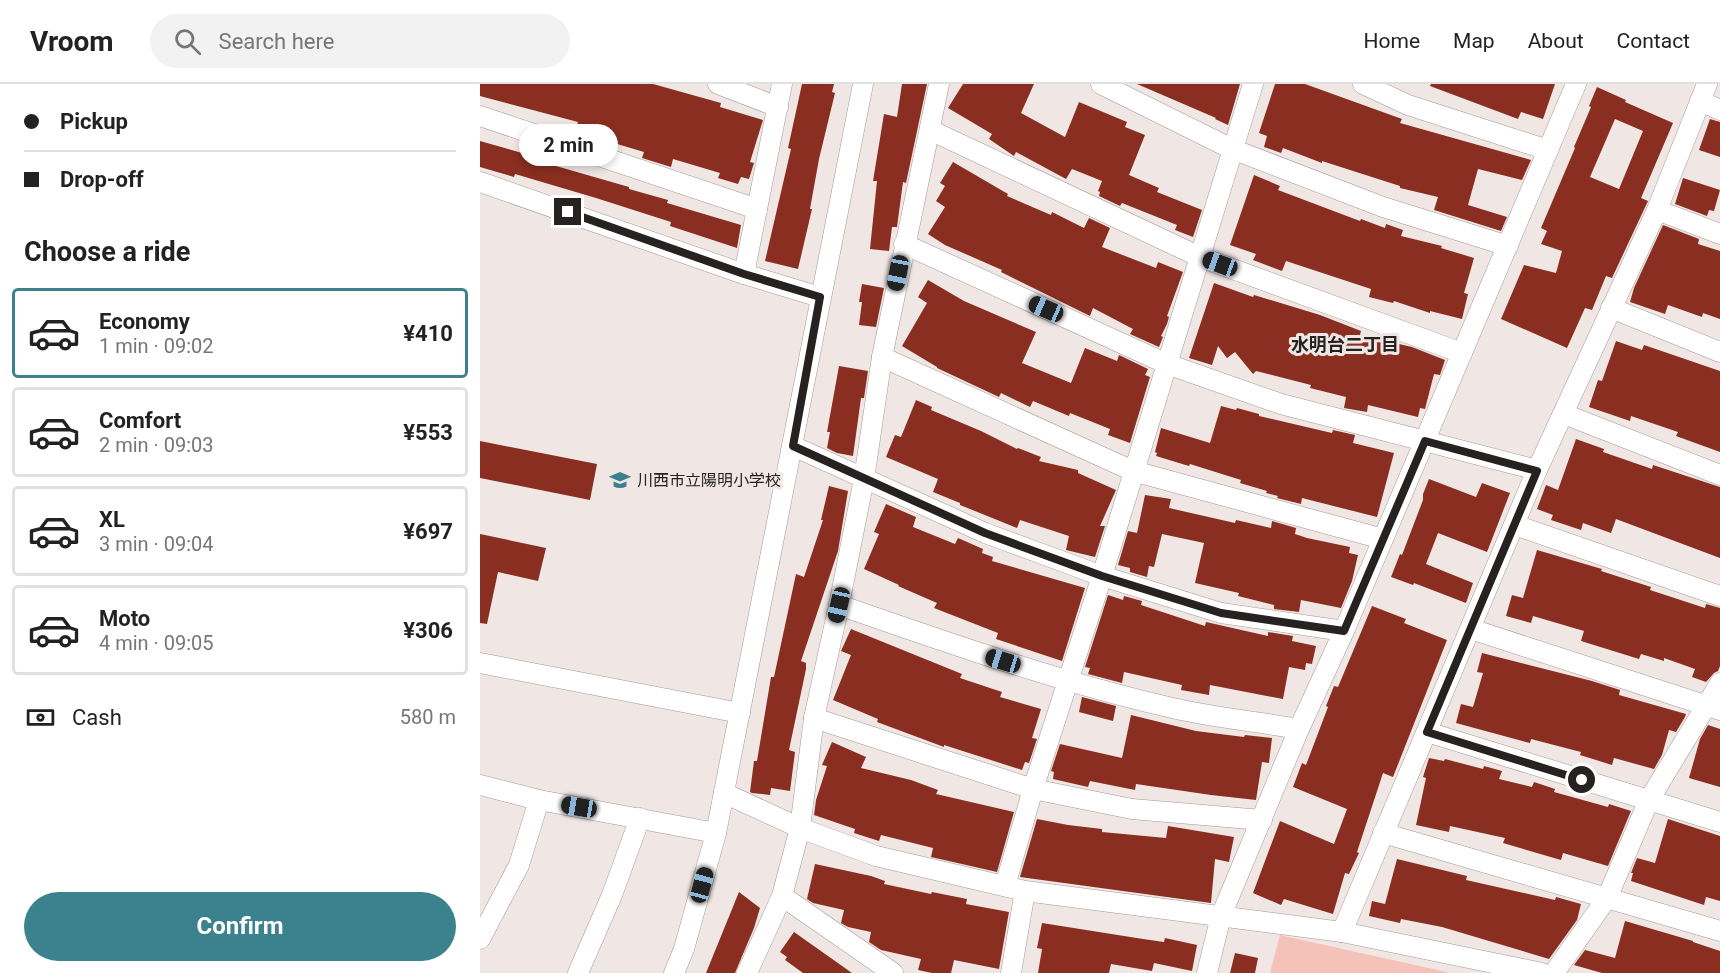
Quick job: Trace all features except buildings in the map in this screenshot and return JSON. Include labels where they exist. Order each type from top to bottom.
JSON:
[{"type":"street","points":[[718,84],[778,106]]},
{"type":"street","points":[[744,274],[782,84]]},
{"type":"street","points":[[674,973],[684,949],[716,833],[862,84]]},
{"type":"street","points":[[747,973],[782,896],[800,828],[814,718],[864,479],[882,357],[904,244],[939,84]]},
{"type":"street","points":[[1101,84],[1232,149],[1383,207],[1508,246]]},
{"type":"street","points":[[1011,973],[1015,888],[1033,789],[1102,576],[1253,84]]},
{"type":"street","points":[[1363,84],[1408,105],[1548,150]]},
{"type":"street","points":[[1207,973],[1221,916],[1576,84]]},
{"type":"street","points":[[1342,932],[1537,471],[1657,210],[1703,93],[1720,110]]},
{"type":"street","points":[[480,116],[757,209]]},
{"type":"street","points":[[930,130],[1200,257],[1462,352]]},
{"type":"street","points":[[480,182],[744,274],[820,297]]},
{"type":"street","points":[[1657,210],[1720,234]]},
{"type":"street","points":[[904,244],[1167,364],[1281,404],[1537,471]]},
{"type":"street","points":[[1611,308],[1720,352]]},
{"type":"street","points":[[882,357],[1133,471],[1383,539]]},
{"type":"street","points":[[1564,414],[1720,475]]},
{"type":"street","points":[[793,446],[985,533],[1102,576],[1221,613],[1344,631]]},
{"type":"street","points":[[1515,525],[1720,597]]},
{"type":"street","points":[[839,605],[1068,681],[1167,707],[1299,729]]},
{"type":"street","points":[[1471,629],[1713,708]]},
{"type":"street","points":[[480,663],[740,713]]},
{"type":"street","points":[[1554,973],[1607,898],[1649,800],[1713,708],[1720,683]]},
{"type":"street","points":[[814,718],[1033,789],[1132,809],[1262,820]]},
{"type":"street","points":[[1427,732],[1720,822]]},
{"type":"street","points":[[480,785],[538,800],[716,833]]},
{"type":"street","points":[[724,794],[800,828],[876,856],[1015,888],[1342,932],[1542,973]]},
{"type":"street","points":[[480,939],[519,865],[538,800]]},
{"type":"street","points":[[578,973],[612,894],[640,818]]},
{"type":"street","points":[[1383,833],[1720,931]]},
{"type":"street","points":[[782,896],[893,973]]},
{"type":"shaded area","points":[[1280,935],[1451,973],[1270,973]]},
{"type":"place","name":"川西市立陽明小学校","points":[[620,480]]},
{"type":"district","name":"水明台二丁目","points":[[1345,344]]},
{"type":"route","points":[[568,212],[744,274],[820,297],[793,446],[985,533],[1102,576],[1221,613],[1344,631],[1425,441],[1537,471],[1427,732],[1582,780]]}]
